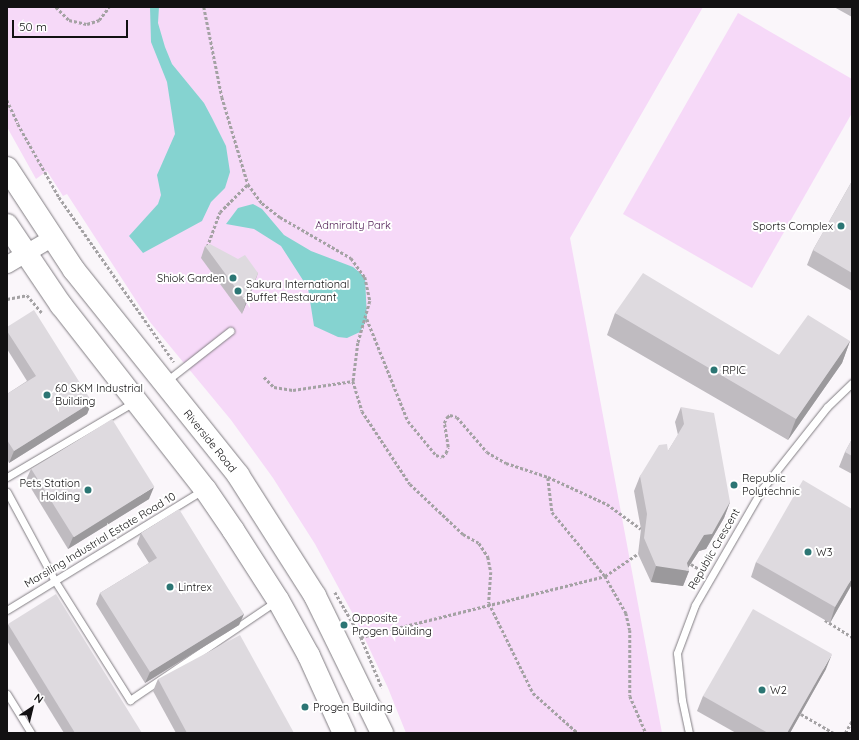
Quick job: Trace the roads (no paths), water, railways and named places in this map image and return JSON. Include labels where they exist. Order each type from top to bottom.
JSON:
[{"type":"main road","name":"Riverside Road","points":[[7,168],[51,238],[164,384],[238,475],[311,589],[382,733]]},
{"type":"main road","points":[[7,224],[61,305],[137,400],[205,489],[278,600],[309,656],[344,733]]},
{"type":"street","points":[[7,264],[51,238]]},
{"type":"lane","points":[[164,384],[230,331]]},
{"type":"lane","name":"Republic Crescent","points":[[689,733],[682,700],[677,653],[690,618],[710,576],[762,489],[783,459],[827,407],[852,383]]},
{"type":"lane","points":[[7,477],[137,400]]},
{"type":"lane","name":"Marsiling Industrial Estate Road 10","points":[[7,610],[205,489]]},
{"type":"lane","points":[[7,492],[55,581],[130,700],[278,600]]},
{"type":"lane","points":[[7,694],[31,733]]},
{"type":"water","points":[[150,7],[159,7],[158,23],[172,64],[204,103],[226,146],[230,172],[225,188],[211,202],[202,221],[143,253],[129,236],[158,204],[161,195],[157,175],[175,134],[167,82],[151,42]]},
{"type":"water","points":[[253,204],[262,209],[284,235],[311,251],[353,267],[365,277],[367,319],[360,332],[347,338],[338,337],[314,326],[308,288],[281,246],[254,229],[226,224],[238,208]]},
{"type":"place","name":"Sports Complex","points":[[841,226]]},
{"type":"place","name":"Shiok Garden","points":[[233,278]]},
{"type":"place","name":"Sakura International Buffet Restaurant","points":[[238,291]]},
{"type":"place","name":"RPIC","points":[[714,370]]},
{"type":"place","name":"60 SKM Industrial Building","points":[[47,395]]},
{"type":"place","name":"Republic Polytechnic","points":[[734,485]]},
{"type":"place","name":"Pets Station Holding","points":[[88,490]]},
{"type":"place","name":"W3","points":[[808,552]]},
{"type":"place","name":"Lintrex","points":[[170,587]]},
{"type":"place","name":"Opposite Progen Building","points":[[344,625]]},
{"type":"place","name":"W2","points":[[762,690]]},
{"type":"place","name":"Progen Building","points":[[305,707]]},
{"type":"park label","name":"Admiralty Park","points":[[353,225]]}]
